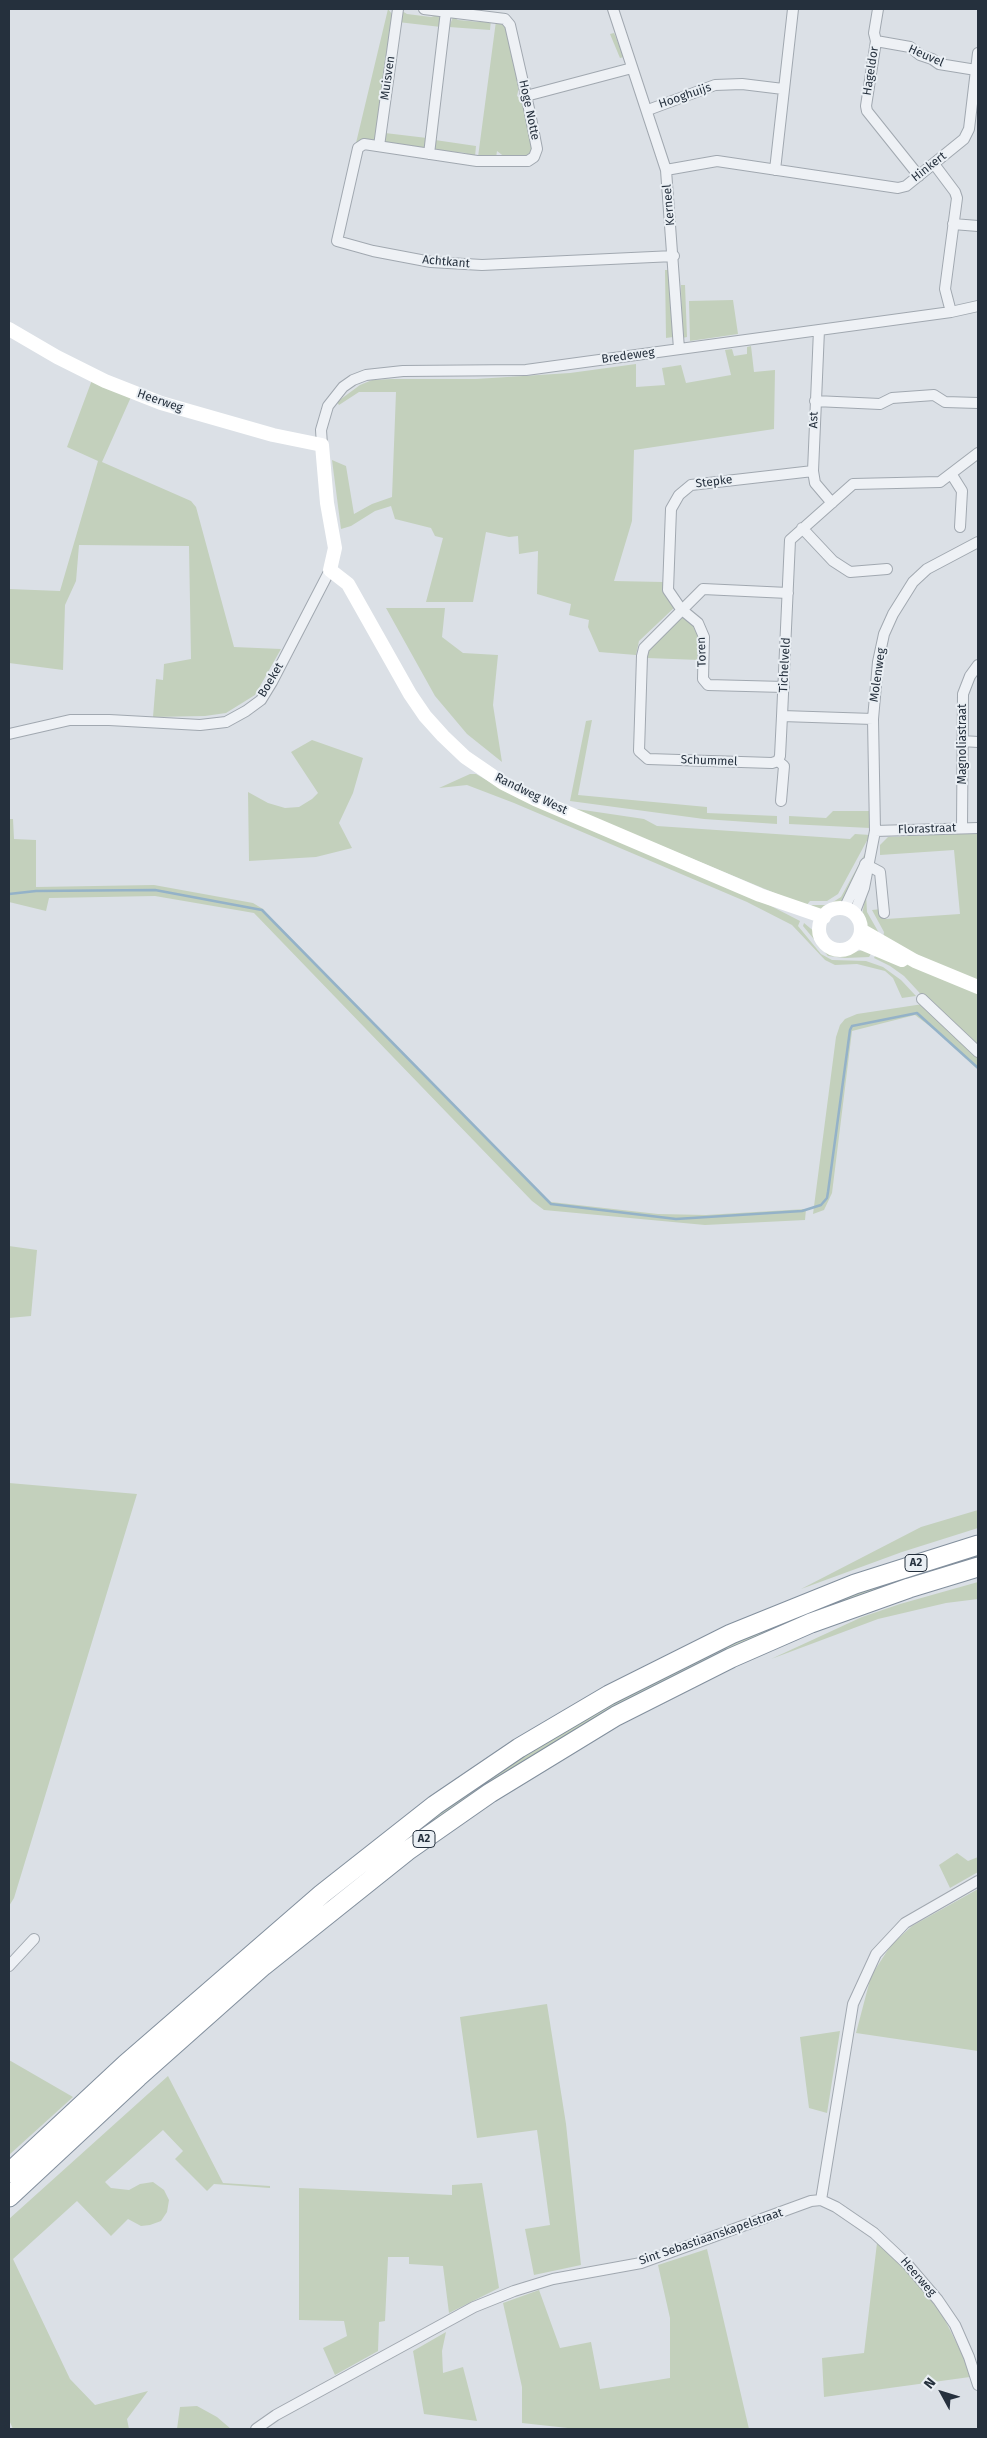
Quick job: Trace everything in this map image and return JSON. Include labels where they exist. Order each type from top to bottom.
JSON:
[{"type":"highway","name":"A2","points":[[9,2173],[126,2064],[322,1894],[434,1805],[519,1748],[608,1695],[731,1634],[855,1584],[978,1545]]},
{"type":"highway","name":"A2","points":[[9,2197],[138,2077],[263,1966],[407,1851],[490,1793],[616,1716],[731,1658],[811,1623],[909,1588],[978,1567]]},
{"type":"street","name":"Muisven","points":[[379,146],[398,9]]},
{"type":"street","name":"Hoge Notte","points":[[379,146],[494,162],[528,161],[534,157],[537,149],[510,25],[505,19],[424,9]]},
{"type":"street","name":"Kerneel","points":[[613,9],[648,110],[666,170],[674,256],[679,349]]},
{"type":"street","points":[[775,170],[793,9]]},
{"type":"street","name":"Hageldor","points":[[878,9],[874,33],[876,41],[866,99],[867,111],[919,176]]},
{"type":"street","points":[[429,154],[446,11]]},
{"type":"street","name":"Heuvel","points":[[876,41],[910,47],[920,55],[932,59],[938,64],[976,70]]},
{"type":"street","name":"Hinkert","points":[[666,170],[717,160],[898,188],[906,186],[964,139],[970,129],[978,53]]},
{"type":"street","points":[[526,96],[632,68]]},
{"type":"street","name":"Hooghuijs","points":[[648,110],[715,86],[742,84],[783,89]]},
{"type":"street","name":"Achtkant","points":[[379,146],[364,144],[358,148],[337,241],[373,251],[431,262],[482,265],[674,256]]},
{"type":"street","points":[[934,164],[955,192],[957,198],[952,224],[945,289],[951,312]]},
{"type":"street","points":[[952,224],[978,226]]},
{"type":"street","name":"Bredeweg","points":[[322,445],[322,430],[328,406],[343,387],[353,380],[366,375],[403,371],[526,370],[951,312],[978,306]]},
{"type":"street","name":"Heerweg","points":[[9,329],[57,357],[105,381],[161,403],[273,435],[322,445]]},
{"type":"street","name":"Ast","points":[[819,330],[813,471],[815,483],[832,503]]},
{"type":"street","points":[[815,401],[880,404],[892,398],[934,396],[945,402],[978,403]]},
{"type":"street","name":"Boeket","points":[[9,734],[70,720],[200,724],[226,722],[246,711],[260,700],[272,682],[330,570],[335,548],[327,503],[322,445]]},
{"type":"street","name":"Tichelveld","points":[[782,716],[790,540],[853,484],[940,482],[978,453]]},
{"type":"street","name":"Stepke","points":[[681,609],[668,590],[672,508],[679,495],[691,485],[813,471]]},
{"type":"street","points":[[952,474],[962,491],[960,527]]},
{"type":"street","points":[[802,528],[833,561],[850,572],[887,570]]},
{"type":"street","name":"Molenweg","points":[[849,911],[864,888],[875,831],[873,719],[878,662],[884,634],[903,596],[913,582],[927,569],[978,542]]},
{"type":"street","name":"Randweg West","points":[[330,570],[348,584],[425,716],[465,757],[503,783],[535,799],[822,921]]},
{"type":"street","points":[[681,609],[703,589],[788,593]]},
{"type":"street","name":"Toren","points":[[681,609],[698,623],[704,637],[703,679],[708,685],[784,687]]},
{"type":"street","name":"Schummel","points":[[681,609],[644,648],[642,656],[639,751],[648,759],[778,761]]},
{"type":"street","name":"Magnoliastraat","points":[[962,827],[963,694],[970,676],[978,665]]},
{"type":"street","points":[[782,801],[784,766],[778,761],[780,756],[782,716],[873,719]]},
{"type":"street","points":[[962,741],[978,742]]},
{"type":"street","name":"Florastraat","points":[[875,831],[978,828]]},
{"type":"street","points":[[867,865],[880,872],[884,913]]},
{"type":"street","points":[[833,910],[849,911],[858,918],[859,936],[846,949],[832,948],[822,938],[822,921],[833,910]]},
{"type":"street","points":[[859,936],[904,960],[915,961],[978,987]]},
{"type":"street","points":[[922,999],[978,1052]]},
{"type":"street","points":[[821,2200],[853,2004],[876,1954],[905,1922],[978,1881]]},
{"type":"street","points":[[9,1966],[34,1939]]},
{"type":"street","name":"Heerweg","points":[[821,2200],[836,2207],[874,2232],[898,2254],[926,2286],[956,2325],[978,2385]]},
{"type":"street","name":"Sint Sebastiaanskapelstraat","points":[[256,2429],[276,2415],[390,2352],[474,2307],[498,2297],[553,2280],[641,2263],[811,2201],[821,2200]]},
{"type":"green space","points":[[388,9],[392,14],[376,137],[374,141],[363,140],[356,143]]},
{"type":"green space","points":[[402,11],[407,14],[431,17],[438,15],[441,17],[441,27],[398,22]]},
{"type":"green space","points":[[453,17],[458,20],[480,22],[483,19],[491,20],[490,30],[449,27]]},
{"type":"green space","points":[[496,21],[506,24],[519,87],[517,96],[523,101],[533,151],[528,158],[506,158],[497,151],[496,158],[478,157]]},
{"type":"green space","points":[[614,33],[624,57],[620,58],[610,34]]},
{"type":"green space","points":[[385,133],[427,138],[425,147],[424,149],[393,143],[390,145],[385,143]]},
{"type":"green space","points":[[435,140],[476,146],[475,157],[469,157],[466,153],[444,151],[440,153],[434,148]]},
{"type":"green space","points":[[665,270],[671,270],[673,337],[666,338]]},
{"type":"green space","points":[[681,285],[685,285],[687,337],[682,338]]},
{"type":"green space","points":[[733,300],[738,334],[690,341],[689,301]]},
{"type":"green space","points":[[751,346],[754,372],[775,370],[774,429],[634,450],[632,521],[614,581],[663,582],[676,606],[639,641],[636,655],[599,652],[588,627],[589,620],[569,615],[571,604],[537,594],[538,551],[519,554],[518,536],[509,537],[486,532],[473,602],[426,602],[443,538],[435,536],[431,528],[395,519],[391,506],[375,511],[351,526],[341,529],[332,460],[346,466],[354,514],[372,504],[392,497],[396,392],[359,392],[339,405],[337,402],[360,385],[372,380],[476,379],[570,373],[636,364],[636,387],[665,385],[662,368],[681,365],[686,383],[731,375],[725,350],[732,349],[734,356],[747,354],[747,347]]},
{"type":"green space","points":[[92,380],[131,397],[102,462],[191,501],[196,507],[234,647],[281,649],[255,695],[226,713],[205,716],[153,717],[156,679],[163,680],[164,664],[191,659],[189,546],[79,545],[76,581],[65,605],[63,670],[9,663],[9,589],[60,591],[98,461],[67,447]]},
{"type":"green space","points":[[386,608],[445,608],[442,637],[463,653],[498,655],[493,705],[502,762],[467,734],[435,696]]},
{"type":"green space","points":[[683,614],[701,630],[699,660],[647,658],[647,651]]},
{"type":"green space","points":[[592,720],[578,795],[707,807],[707,813],[777,816],[777,824],[704,819],[570,801],[586,721]]},
{"type":"green space","points":[[312,740],[363,758],[353,793],[339,823],[352,848],[316,857],[249,861],[248,792],[268,803],[285,808],[299,807],[312,799],[318,793],[291,752]]},
{"type":"green space","points":[[470,774],[476,774],[518,798],[769,905],[800,921],[798,926],[821,954],[832,960],[866,961],[883,967],[901,980],[916,996],[902,998],[893,978],[885,971],[857,964],[835,965],[825,960],[792,925],[747,902],[514,803],[467,785],[439,788]]},
{"type":"green space","points":[[570,808],[644,819],[657,826],[850,839],[855,834],[870,835],[838,894],[827,901],[810,901],[806,906]]},
{"type":"green space","points":[[833,811],[870,811],[870,828],[789,824],[789,816],[826,818]]},
{"type":"green space","points":[[9,819],[13,819],[14,839],[36,840],[36,887],[154,885],[253,903],[263,909],[287,936],[533,1187],[551,1202],[658,1214],[706,1215],[806,1209],[805,1220],[705,1225],[544,1210],[532,1201],[254,913],[155,896],[49,898],[46,911],[9,902]]},
{"type":"green space","points":[[978,833],[978,983],[883,939],[884,932],[872,910],[881,909],[886,919],[960,914],[954,850],[880,855],[880,845],[888,837]]},
{"type":"green space","points":[[868,848],[843,902],[822,910],[810,907],[812,905],[828,905],[841,897]]},
{"type":"green space","points":[[866,894],[867,912],[879,933],[867,927],[862,915]]},
{"type":"green space","points":[[804,923],[816,933],[821,946],[828,951],[839,955],[863,950],[872,952],[869,957],[845,958],[828,956],[803,926]]},
{"type":"green space","points":[[876,954],[911,965],[978,993],[978,1048],[929,1003],[904,976],[874,958]]},
{"type":"green space","points":[[923,1004],[978,1056],[978,1069],[935,1030],[915,1015],[852,1031],[832,1193],[824,1210],[813,1214],[836,1037],[840,1025],[845,1019],[857,1014]]},
{"type":"green space","points":[[9,1246],[37,1250],[31,1316],[9,1318]]},
{"type":"green space","points":[[9,1483],[137,1494],[14,1898],[9,1906]]},
{"type":"green space","points":[[978,1510],[978,1528],[902,1552],[801,1589],[921,1527]]},
{"type":"green space","points":[[978,1555],[978,1564],[596,1720],[534,1755],[479,1791],[356,1882],[348,1882],[469,1789],[621,1696],[714,1651],[803,1612],[925,1569]]},
{"type":"green space","points":[[978,1582],[978,1599],[946,1603],[878,1619],[771,1659],[862,1617]]},
{"type":"green space","points":[[957,1853],[968,1861],[978,1857],[978,1872],[950,1888],[939,1865]]},
{"type":"green space","points":[[978,1889],[978,2051],[856,2033],[871,1976],[891,1945],[912,1926]]},
{"type":"green space","points":[[547,2004],[566,2124],[581,2265],[534,2275],[525,2229],[550,2225],[537,2130],[477,2138],[460,2017]]},
{"type":"green space","points":[[840,2031],[827,2113],[809,2108],[800,2037]]},
{"type":"green space","points":[[9,2060],[73,2097],[9,2155]]},
{"type":"green space","points":[[168,2076],[223,2183],[270,2186],[270,2188],[214,2184],[207,2191],[175,2159],[183,2151],[163,2130],[105,2182],[111,2188],[129,2190],[140,2184],[153,2182],[164,2190],[169,2200],[167,2212],[161,2221],[141,2226],[128,2219],[111,2236],[77,2201],[13,2259],[70,2379],[95,2405],[148,2391],[127,2419],[129,2429],[13,2429],[9,2420],[9,2219]]},
{"type":"green space","points":[[482,2183],[499,2288],[449,2313],[443,2266],[409,2264],[409,2257],[388,2257],[385,2321],[379,2322],[378,2351],[335,2375],[323,2348],[347,2336],[344,2321],[299,2320],[299,2188],[452,2195],[452,2185]]},
{"type":"green space","points":[[877,2243],[921,2284],[941,2312],[964,2358],[970,2377],[824,2397],[822,2358],[864,2353]]},
{"type":"green space","points":[[707,2249],[749,2429],[577,2429],[522,2423],[522,2387],[503,2303],[539,2290],[560,2348],[591,2342],[600,2389],[670,2378],[670,2318],[658,2265]]},
{"type":"green space","points":[[446,2332],[442,2351],[443,2373],[463,2367],[477,2421],[424,2414],[413,2351]]},
{"type":"green space","points":[[197,2406],[217,2417],[231,2429],[177,2429],[180,2407]]},
{"type":"waterway","points":[[9,894],[36,891],[155,890],[262,910],[551,1204],[676,1219],[802,1211],[821,1205],[827,1198],[852,1026],[917,1013],[978,1068]]}]
